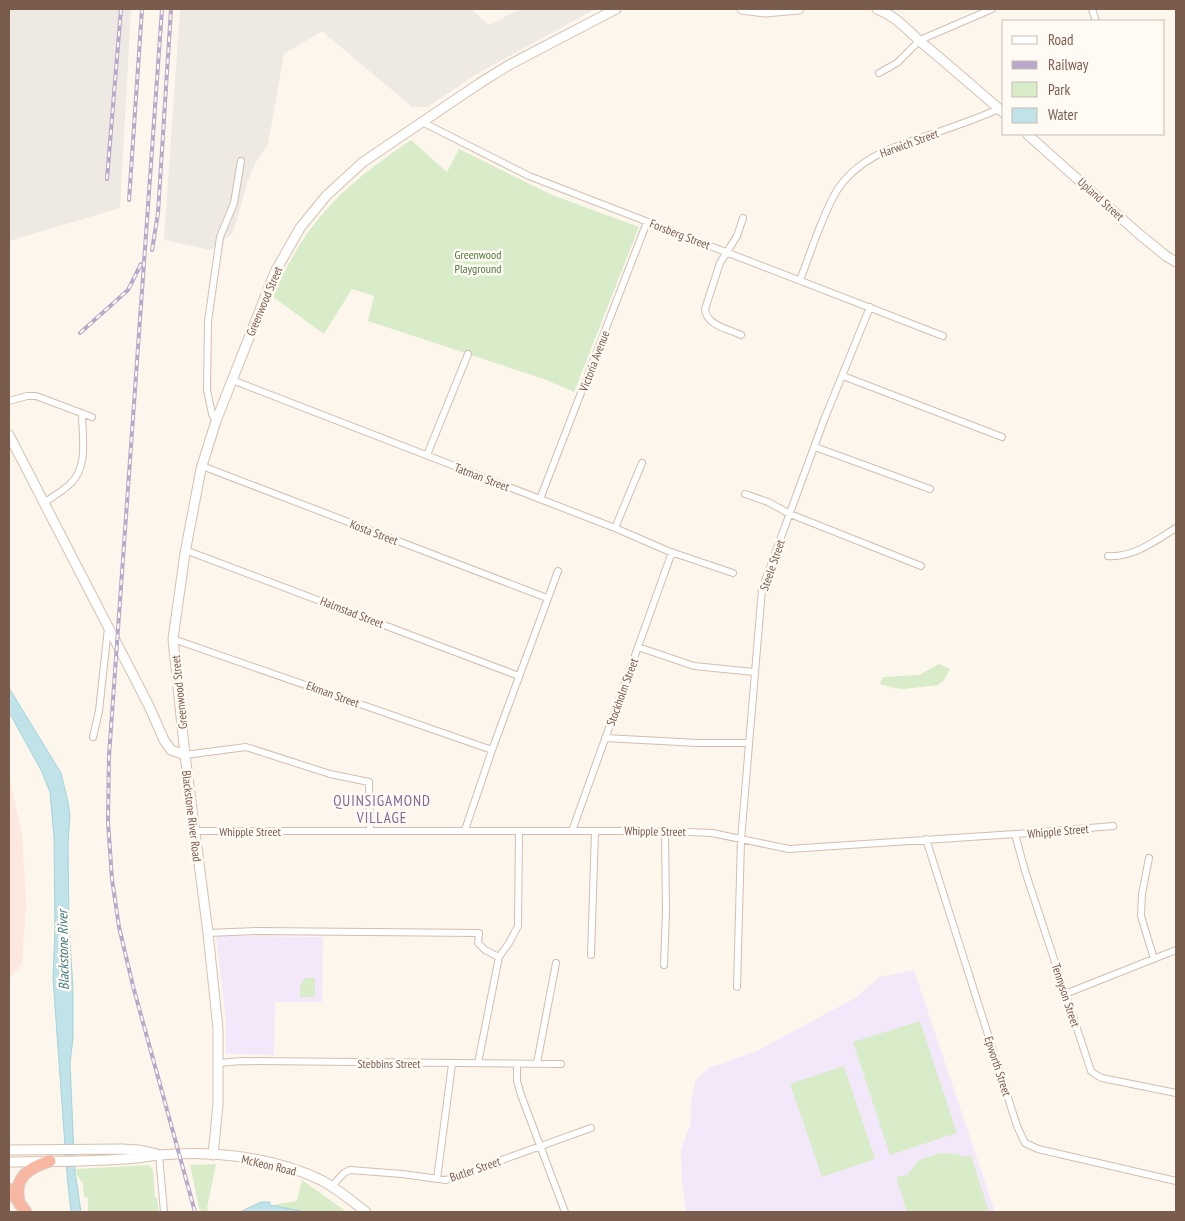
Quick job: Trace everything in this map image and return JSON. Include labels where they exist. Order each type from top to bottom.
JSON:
[{"type":"highway","points":[[23,1208],[17,1192],[18,1186],[25,1173],[50,1156]]},
{"type":"highway","points":[[9,1188],[23,1208]]},
{"type":"main road","name":"Greenwood Street","points":[[185,755],[174,639],[185,550],[202,466],[216,421],[232,380],[275,272],[289,246],[310,214],[351,172],[422,122],[509,65],[616,9]]},
{"type":"main road","points":[[742,9],[765,12],[799,9]]},
{"type":"main road","points":[[877,9],[890,14],[898,20],[1001,111]]},
{"type":"main road","name":"Upland Street","points":[[1028,135],[1140,234],[1176,262]]},
{"type":"main road","name":"Blackstone River Road","points":[[9,435],[164,740],[171,750],[185,755],[208,933],[218,1029],[218,1104],[213,1155]]},
{"type":"main road","name":"McKeon Road","points":[[9,1162],[89,1149],[130,1149],[159,1155]]},
{"type":"main road","name":"McKeon Road","points":[[9,1150],[89,1160],[122,1160],[159,1155],[213,1155],[245,1158],[286,1167],[312,1176],[332,1186],[366,1212]]},
{"type":"street","points":[[879,73],[897,63],[920,40],[992,9]]},
{"type":"street","name":"Harwich Street","points":[[800,280],[830,204],[837,191],[856,168],[880,152],[1001,111]]},
{"type":"street","name":"Forsberg Street","points":[[422,122],[529,176],[943,336]]},
{"type":"street","points":[[216,421],[212,414],[207,390],[207,328],[220,237],[234,203],[241,161]]},
{"type":"street","points":[[741,335],[711,322],[705,312],[706,302],[720,263],[737,236],[743,218]]},
{"type":"street","name":"Victoria Avenue","points":[[540,499],[647,222]]},
{"type":"street","name":"Steele Street","points":[[737,987],[741,840],[762,589],[870,307]]},
{"type":"street","points":[[427,455],[468,354]]},
{"type":"street","points":[[843,376],[1002,437]]},
{"type":"street","name":"Tatman Street","points":[[232,380],[615,528],[672,552],[733,573]]},
{"type":"street","points":[[9,401],[27,396],[36,396],[92,417]]},
{"type":"street","points":[[44,503],[68,486],[79,473],[82,459],[82,413]]},
{"type":"street","points":[[815,447],[930,489]]},
{"type":"street","points":[[615,528],[642,463]]},
{"type":"street","name":"Kosta Street","points":[[202,466],[547,598]]},
{"type":"street","points":[[745,494],[921,566]]},
{"type":"street","points":[[1108,556],[1130,554],[1176,528]]},
{"type":"street","name":"Halmstad Street","points":[[185,550],[519,676]]},
{"type":"street","name":"Stockholm Street","points":[[572,831],[672,552]]},
{"type":"street","points":[[465,830],[492,750],[558,571]]},
{"type":"street","points":[[93,737],[99,711],[108,627]]},
{"type":"street","name":"Ekman Street","points":[[174,639],[492,750]]},
{"type":"street","points":[[638,647],[694,666],[754,672]]},
{"type":"street","points":[[605,738],[698,743],[748,743]]},
{"type":"street","points":[[185,755],[246,747],[330,774],[369,782],[370,830]]},
{"type":"street","name":"Whipple Street","points":[[194,831],[666,831],[712,834],[789,849],[1114,826]]},
{"type":"street","points":[[478,1063],[500,957],[518,926],[519,831]]},
{"type":"street","points":[[591,954],[595,831]]},
{"type":"street","points":[[664,965],[666,831]]},
{"type":"street","name":"Tennyson Street","points":[[1015,834],[1025,871],[1091,1071],[1096,1075],[1176,1093]]},
{"type":"street","name":"Epworth Street","points":[[926,839],[1017,1126],[1025,1142],[1038,1149],[1176,1181]]},
{"type":"street","points":[[1149,858],[1142,894],[1141,916],[1154,959]]},
{"type":"street","points":[[208,933],[257,931],[479,933],[478,943],[485,950],[500,957]]},
{"type":"street","points":[[1065,994],[1176,950]]},
{"type":"street","points":[[537,1063],[556,963]]},
{"type":"street","name":"Stebbins Street","points":[[218,1062],[560,1064]]},
{"type":"street","points":[[437,1179],[452,1064]]},
{"type":"street","points":[[517,1064],[517,1081],[521,1095],[565,1212]]},
{"type":"street","name":"Butler Street","points":[[332,1186],[344,1173],[350,1170],[446,1180],[457,1178],[541,1145],[591,1128]]},
{"type":"street","points":[[159,1155],[164,1212]]},
{"type":"shaded area","points":[[9,9],[131,9],[120,208],[9,241]]},
{"type":"shaded area","points":[[180,9],[471,9],[489,25],[521,9],[595,9],[475,75],[428,107],[412,107],[322,31],[284,54],[268,144],[255,164],[248,180],[233,233],[211,250],[164,240]]},
{"type":"shaded area","points":[[9,777],[22,833],[26,902],[22,965],[9,978]]},
{"type":"shaded area","points":[[216,936],[323,937],[322,1002],[275,1002],[274,1055],[226,1054],[226,1019]]},
{"type":"shaded area","points":[[914,970],[995,1212],[686,1212],[682,1182],[681,1149],[691,1123],[691,1101],[695,1081],[709,1068],[757,1051],[855,998],[880,977]]},
{"type":"green space","name":"Greenwood Playground","points":[[411,140],[447,172],[459,149],[552,195],[639,227],[574,392],[544,379],[368,321],[374,296],[352,289],[324,334],[273,297],[298,247],[328,207],[365,173]]},
{"type":"green space","points":[[939,664],[950,669],[944,680],[938,685],[904,689],[880,684],[883,677],[919,675]]},
{"type":"green space","points":[[305,978],[315,978],[315,997],[300,997],[300,987]]},
{"type":"green space","points":[[920,1021],[957,1133],[890,1155],[853,1042]]},
{"type":"green space","points":[[844,1066],[875,1159],[822,1177],[790,1084]]},
{"type":"green space","points":[[940,1153],[957,1154],[965,1157],[971,1155],[989,1212],[907,1212],[896,1177],[907,1175],[919,1160]]},
{"type":"green space","points":[[216,1164],[207,1208],[210,1212],[202,1212],[199,1208],[190,1165]]},
{"type":"green space","points":[[149,1165],[153,1170],[155,1197],[159,1212],[88,1212],[88,1198],[84,1196],[83,1184],[77,1175],[76,1169]]},
{"type":"green space","points":[[302,1180],[347,1212],[259,1212],[278,1204],[297,1201]]},
{"type":"water","name":"Blackstone River","points":[[9,688],[61,773],[70,816],[68,845],[69,927],[73,989],[73,1038],[70,1063],[75,1171],[81,1212],[71,1212],[67,1174],[53,978],[55,929],[54,837],[50,792],[41,770],[9,712]]},
{"type":"water","points":[[261,1202],[270,1202],[270,1205],[306,1212],[240,1212]]},
{"type":"railway","points":[[107,179],[121,9]]},
{"type":"railway","points":[[129,200],[142,9]]},
{"type":"railway","points":[[162,9],[109,756],[108,822],[112,879],[119,927],[133,986],[195,1212]]},
{"type":"railway","points":[[152,250],[158,213],[171,9]]},
{"type":"railway","points":[[80,333],[128,290],[141,264]]},
{"type":"district","name":"QUINSIGAMOND VILLAGE","points":[[382,808]]}]
